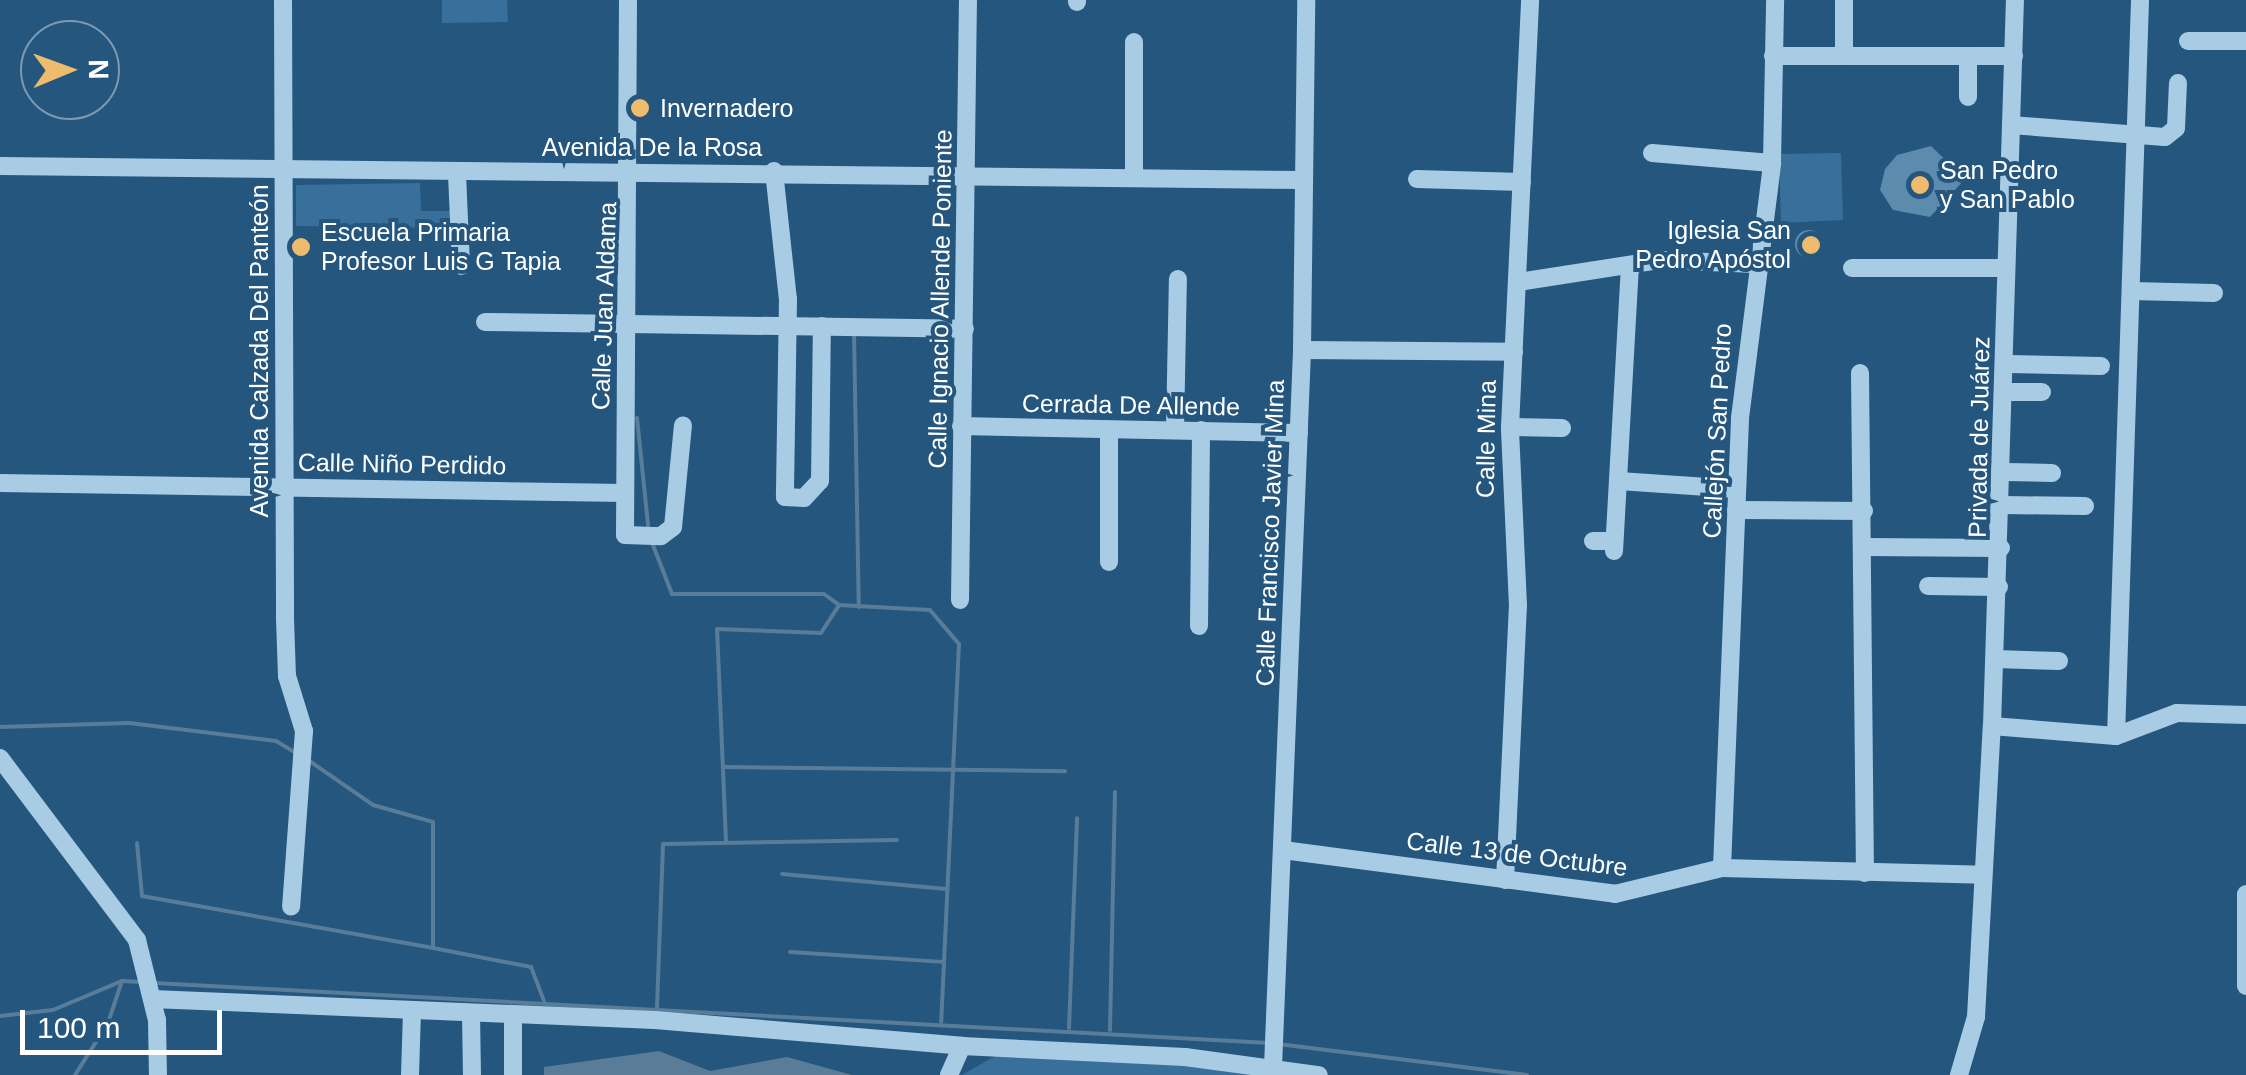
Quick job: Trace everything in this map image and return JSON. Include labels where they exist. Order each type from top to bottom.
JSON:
[{"type":"street","name":"Avenida Calzada Del Panteón","points":[[283,0],[285,487],[293,702],[303,742],[298,764],[291,907]]},
{"type":"street","name":"Calle Juan Aldama","points":[[628,0],[632,170],[625,535],[668,533],[678,508],[683,424]]},
{"type":"street","name":"Calle Ignacio Allende Poniente","points":[[960,600],[968,0]]},
{"type":"street","name":"Calle Francisco Javier Mina","points":[[1274,1061],[1300,432],[1306,0]]},
{"type":"street","name":"Calle Mina","points":[[1505,880],[1518,606],[1510,426],[1530,0]]},
{"type":"street","name":"Callejón San Pedro","points":[[1722,868],[1736,510],[1755,264],[1764,247],[1772,163],[1775,0]]},
{"type":"street","points":[[1844,0],[1844,56]]},
{"type":"street","name":"Privada de Juárez","points":[[1959,1075],[1976,1017],[2004,505],[2006,268],[2015,0]]},
{"type":"street","points":[[2116,736],[2140,0]]},
{"type":"street","points":[[2188,41],[2246,41]]},
{"type":"street","points":[[1134,42],[1134,173]]},
{"type":"street","points":[[1773,56],[2014,56]]},
{"type":"street","points":[[1968,56],[1968,97]]},
{"type":"street","points":[[2011,125],[2136,135],[2172,134],[2178,83]]},
{"type":"street","points":[[1652,152],[1772,163]]},
{"type":"street","name":"Avenida De la Rosa","points":[[0,166],[458,174],[632,170],[1134,173],[1304,180]]},
{"type":"street","points":[[774,171],[788,325],[784,497],[804,498],[820,481],[822,326]]},
{"type":"street","points":[[458,174],[461,266]]},
{"type":"street","points":[[1417,178],[1522,182]]},
{"type":"street","points":[[1519,282],[1660,260],[1755,264]]},
{"type":"street","points":[[1593,541],[1614,546],[1630,267]]},
{"type":"street","points":[[1852,268],[2006,268]]},
{"type":"street","points":[[1175,430],[1178,279]]},
{"type":"street","points":[[2131,291],[2214,293]]},
{"type":"street","points":[[485,322],[964,328]]},
{"type":"street","points":[[1302,350],[1514,352]]},
{"type":"street","points":[[2007,364],[2101,366]]},
{"type":"street","points":[[1860,374],[1865,873]]},
{"type":"street","points":[[787,384],[824,383]]},
{"type":"street","points":[[2006,392],[2042,392]]},
{"type":"street","name":"Cerrada De Allende","points":[[961,426],[1300,432]]},
{"type":"street","points":[[1510,426],[1562,428]]},
{"type":"street","points":[[1109,562],[1110,430]]},
{"type":"street","points":[[1199,626],[1201,430]]},
{"type":"street","points":[[2005,472],[2052,473]]},
{"type":"street","points":[[1619,481],[1738,489]]},
{"type":"street","name":"Calle Niño Perdido","points":[[0,483],[624,493]]},
{"type":"street","points":[[2004,505],[2085,506]]},
{"type":"street","points":[[1736,510],[1864,510]]},
{"type":"street","points":[[1864,546],[2001,548]]},
{"type":"street","points":[[1928,586],[1999,587]]},
{"type":"street","points":[[1995,659],[2059,661]]},
{"type":"street","points":[[1992,726],[2116,736],[2177,713],[2246,715]]},
{"type":"street","points":[[0,758],[125,920],[144,962],[158,1075]]},
{"type":"street","name":"Calle 13 de Octubre","points":[[1283,850],[1626,893],[1722,868],[1983,875]]},
{"type":"street","points":[[2243,982],[2246,894]]},
{"type":"street","points":[[150,994],[962,1046],[1274,1061],[1319,1075]]},
{"type":"street","points":[[410,1075],[412,1010]]},
{"type":"street","points":[[472,1013],[472,1075]]},
{"type":"street","points":[[513,1015],[513,1075]]},
{"type":"street","points":[[949,1075],[962,1046]]},
{"type":"shaded area","points":[[442,0],[507,0],[508,22],[442,23]]},
{"type":"shaded area","points":[[1841,153],[1843,220],[1781,223],[1779,154]]},
{"type":"shaded area","points":[[420,183],[421,211],[450,211],[451,228],[296,226],[296,185]]},
{"type":"shaded area","points":[[659,1051],[710,1071],[787,1057],[852,1075],[544,1075],[544,1067]]},
{"type":"shaded area","points":[[1002,1052],[1208,1064],[1284,1075],[962,1075]]},
{"type":"building","name":"San Pedro y San Pablo","points":[[1931,146],[1965,179],[1930,217],[1893,210],[1880,190],[1885,169],[1897,155]]},
{"type":"building","name":"Iglesia San Pedro Apóstol","points":[[1809,230],[1819,234],[1823,244],[1819,254],[1809,258],[1799,254],[1795,244],[1799,234]]},
{"type":"waterway","points":[[854,333],[859,607]]},
{"type":"waterway","points":[[637,418],[648,525]]},
{"type":"waterway","points":[[653,545],[672,594],[824,594],[839,605],[930,610],[959,644],[941,1022]]},
{"type":"waterway","points":[[726,842],[717,629],[821,633],[839,605]]},
{"type":"waterway","points":[[0,727],[129,723],[276,741],[296,753]]},
{"type":"waterway","points":[[308,760],[373,805],[433,822],[433,948],[531,967],[544,1001]]},
{"type":"waterway","points":[[723,767],[1065,771]]},
{"type":"waterway","points":[[1110,1030],[1115,792]]},
{"type":"waterway","points":[[1069,1028],[1077,818]]},
{"type":"waterway","points":[[657,1008],[663,844],[897,840]]},
{"type":"waterway","points":[[137,843],[142,896],[433,948]]},
{"type":"waterway","points":[[782,874],[946,889]]},
{"type":"waterway","points":[[790,952],[943,962]]},
{"type":"waterway","points":[[0,1016],[53,1010],[122,981],[141,982]]},
{"type":"waterway","points":[[75,1075],[108,1023],[122,981]]},
{"type":"waterway","points":[[155,983],[1269,1043]]},
{"type":"waterway","points":[[1278,1044],[1527,1075]]},
{"type":"place","name":"Invernadero","points":[[640,108]]},
{"type":"place","name":"San Pedro y San Pablo","points":[[1920,185]]},
{"type":"place","name":"Iglesia San Pedro Apóstol","points":[[1811,245]]},
{"type":"place","name":"Escuela Primaria Profesor Luis G Tapia","points":[[301,247]]}]
